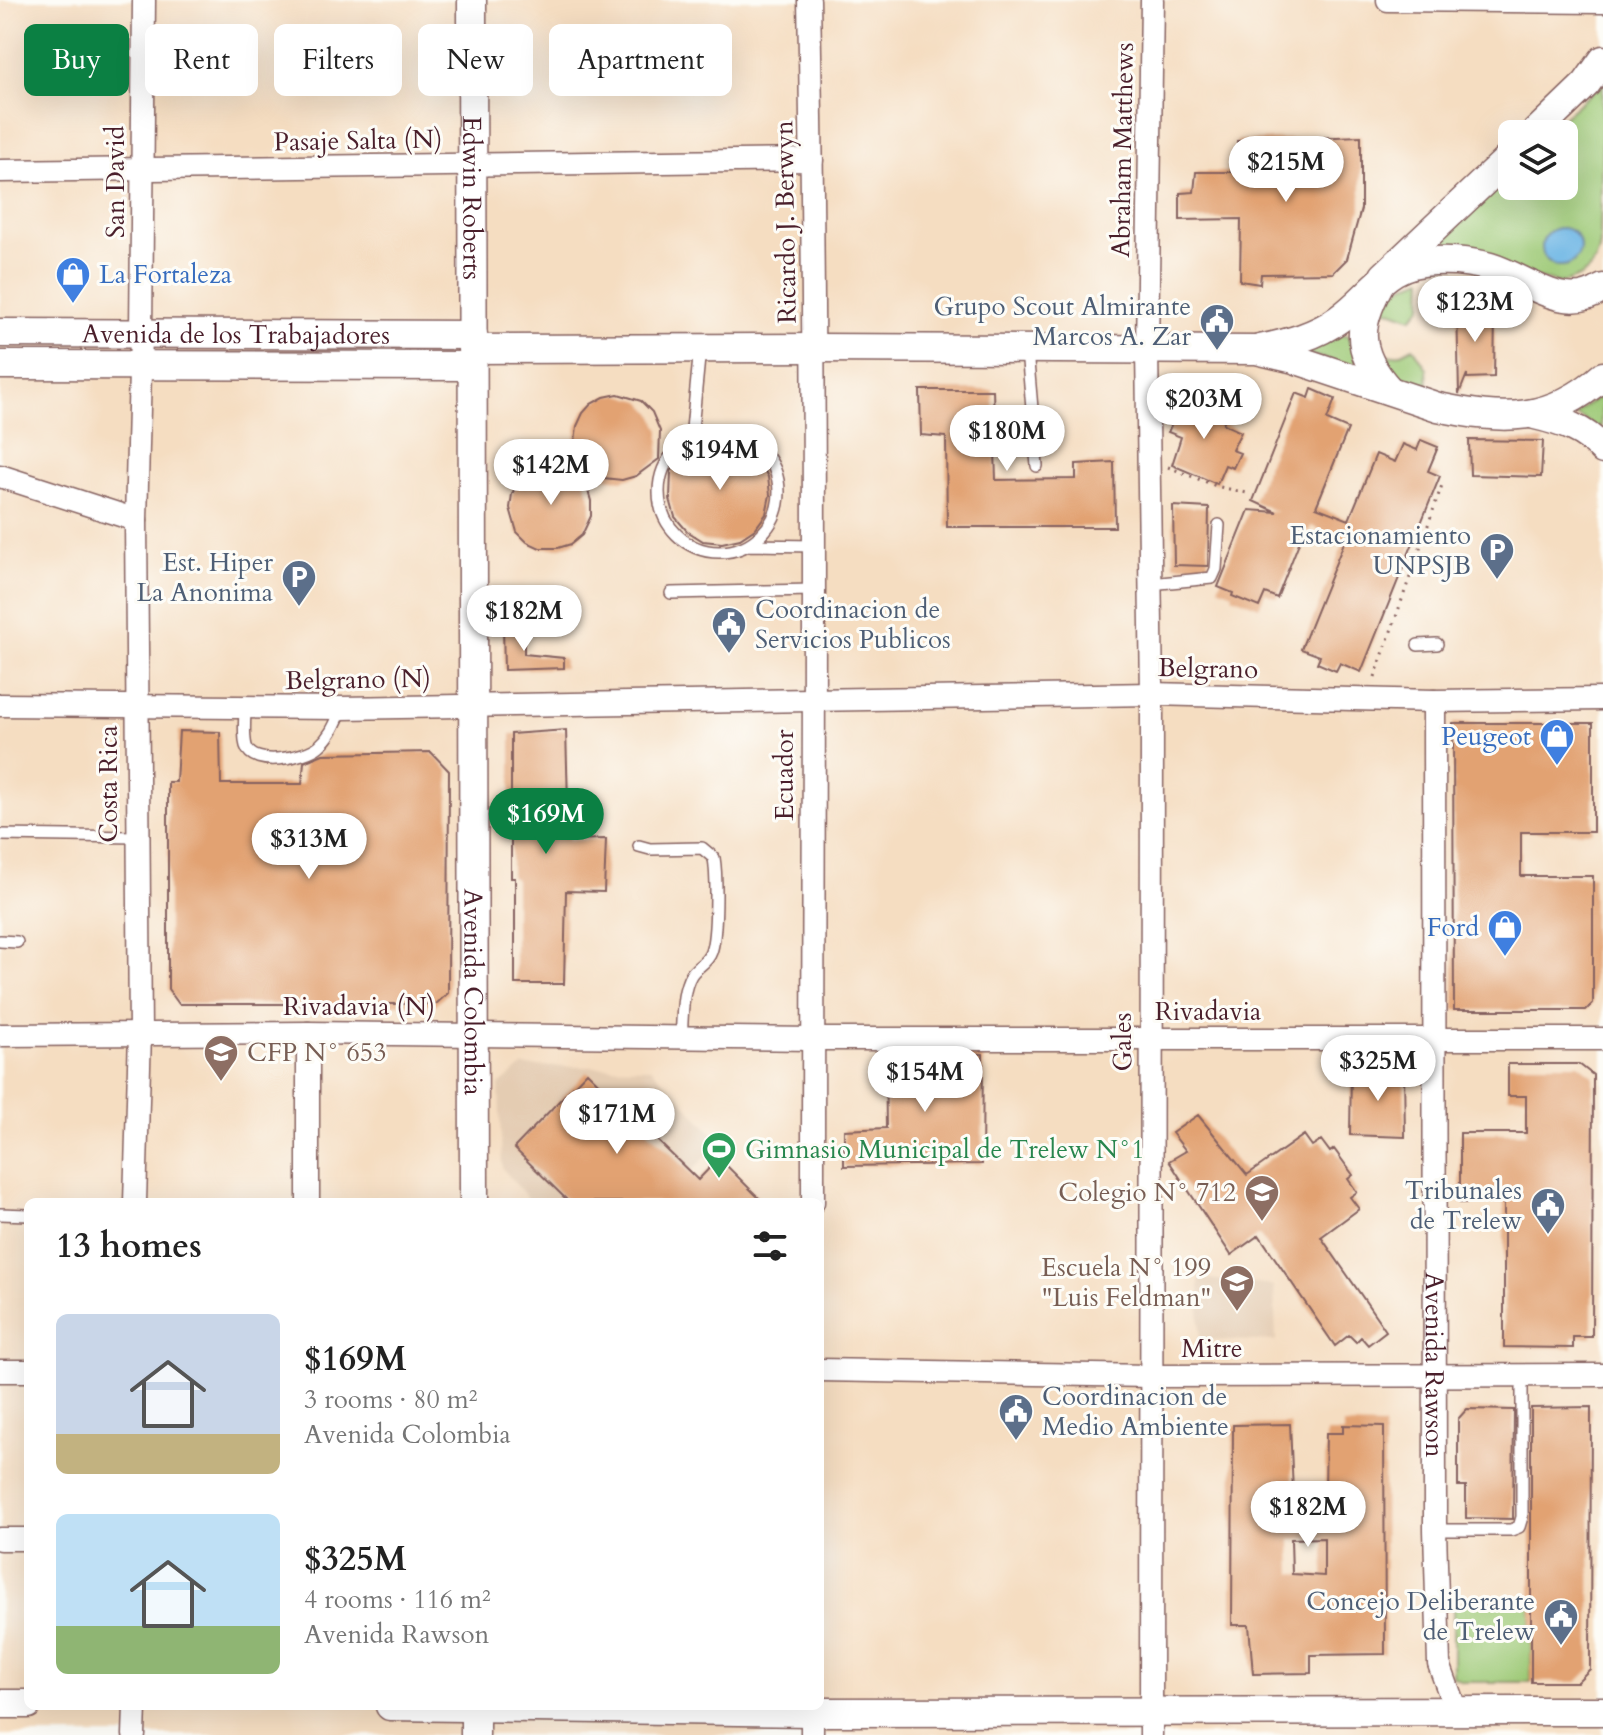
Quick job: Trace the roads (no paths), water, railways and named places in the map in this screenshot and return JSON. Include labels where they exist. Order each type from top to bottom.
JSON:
[{"type":"street","name":"San David","points":[[141,365],[144,0]]},
{"type":"street","name":"Edwin Roberts","points":[[472,0],[472,350]]},
{"type":"street","name":"Ricardo J. Berwyn","points":[[809,0],[815,348]]},
{"type":"street","name":"Abraham Matthews","points":[[1147,350],[1152,0]]},
{"type":"street","points":[[1388,0],[1603,2]]},
{"type":"street","points":[[1549,120],[1586,84],[1603,60]]},
{"type":"street","name":"Pasaje Salta (N)","points":[[0,171],[812,160]]},
{"type":"street","points":[[1256,350],[1285,344],[1322,330],[1353,308],[1498,168]]},
{"type":"street","points":[[1389,390],[1368,363],[1362,332],[1373,297],[1384,276],[1420,262],[1450,261],[1489,267],[1546,294],[1563,297],[1595,293],[1603,288]]},
{"type":"street","name":"Avenida de los Trabajadores","points":[[0,333],[141,333],[472,350]]},
{"type":"street","name":"Ecuador","points":[[813,1198],[815,348]]},
{"type":"street","name":"Avenida de los Trabajadores","points":[[0,365],[141,365],[472,350],[1256,350]]},
{"type":"street","name":"Avenida Colombia","points":[[472,350],[474,1198]]},
{"type":"street","name":"Gales","points":[[1147,350],[1152,694],[1151,1723]]},
{"type":"street","points":[[1256,350],[1294,359],[1420,402],[1460,412],[1535,415],[1574,427],[1603,450]]},
{"type":"street","name":"Costa Rica","points":[[135,1198],[140,1033],[136,837],[136,520],[141,365]]},
{"type":"street","points":[[1535,415],[1572,400],[1603,376]]},
{"type":"street","points":[[0,476],[136,520]]},
{"type":"street","name":"Belgrano","points":[[812,698],[1152,694],[1434,701],[1603,699]]},
{"type":"street","name":"Belgrano (N)","points":[[0,705],[342,708],[812,698]]},
{"type":"street","name":"Avenida Rawson","points":[[1434,701],[1435,1530],[1439,1664],[1445,1723]]},
{"type":"street","points":[[308,1033],[308,1198]]},
{"type":"street","name":"Rivadavia (N)","points":[[0,1035],[308,1033],[813,1039]]},
{"type":"street","name":"Rivadavia","points":[[813,1039],[1603,1039]]},
{"type":"street","name":"Mitre","points":[[824,1370],[1150,1376],[1603,1375]]},
{"type":"street","points":[[0,1371],[24,1371]]},
{"type":"street","points":[[0,1539],[24,1539]]},
{"type":"street","points":[[0,1704],[24,1704]]},
{"type":"street","points":[[134,1735],[135,1710]]},
{"type":"street","points":[[475,1710],[475,1735]]},
{"type":"street","points":[[587,1710],[812,1718],[1151,1723],[1445,1723],[1603,1711]]},
{"type":"lane","points":[[691,439],[700,348]]},
{"type":"lane","points":[[1027,349],[1037,466]]},
{"type":"lane","points":[[747,545],[767,528],[778,503],[779,490],[772,464],[754,443],[730,433],[703,434],[691,439],[670,456],[660,481],[659,495],[666,521],[683,541],[708,552],[747,545],[814,546]]},
{"type":"lane","points":[[1150,584],[1212,578],[1216,569],[1219,525]]},
{"type":"lane","points":[[671,593],[813,590]]},
{"type":"lane","points":[[1418,645],[1437,644]]},
{"type":"lane","points":[[245,708],[246,746],[249,752],[261,758],[287,759],[308,754],[318,747],[332,730],[342,708]]},
{"type":"lane","points":[[0,835],[136,837]]},
{"type":"lane","points":[[639,846],[650,849],[702,848],[714,858],[712,950],[686,984],[681,1037]]},
{"type":"lane","points":[[0,941],[17,942]]},
{"type":"lane","points":[[0,1214],[24,1215]]},
{"type":"lane","points":[[1435,1530],[1511,1530],[1519,1527],[1522,1517],[1522,1375]]},
{"type":"water","points":[[1561,228],[1574,234],[1580,247],[1574,260],[1561,266],[1548,260],[1542,247],[1548,234]]},
{"type":"place","name":"La Fortaleza","points":[[73,305]]},
{"type":"place","name":"Grupo Scout Almirante Marcos A. Zar","points":[[1217,352]]},
{"type":"place","name":"Estacionamiento UNPSJB","points":[[1497,581]]},
{"type":"place","name":"Est. Hiper La Anonima","points":[[299,608]]},
{"type":"place","name":"Coordinacion de Servicios Publicos","points":[[729,655]]},
{"type":"place","name":"Peugeot","points":[[1557,767]]},
{"type":"place","name":"Ford","points":[[1505,958]]},
{"type":"place","name":"CFP N° 653","points":[[221,1083]]},
{"type":"place","name":"Gimnasio Municipal de Trelew N°1","points":[[719,1180]]},
{"type":"place","name":"Colegio N° 712","points":[[1262,1223]]},
{"type":"place","name":"Tribunales de Trelew","points":[[1548,1236]]},
{"type":"place","name":"Escuela N° 199 \"Luis Feldman\"","points":[[1237,1313]]},
{"type":"place","name":"Coordinacion de Medio Ambiente","points":[[1016,1442]]},
{"type":"place","name":"Concejo Deliberante de Trelew","points":[[1561,1647]]}]
